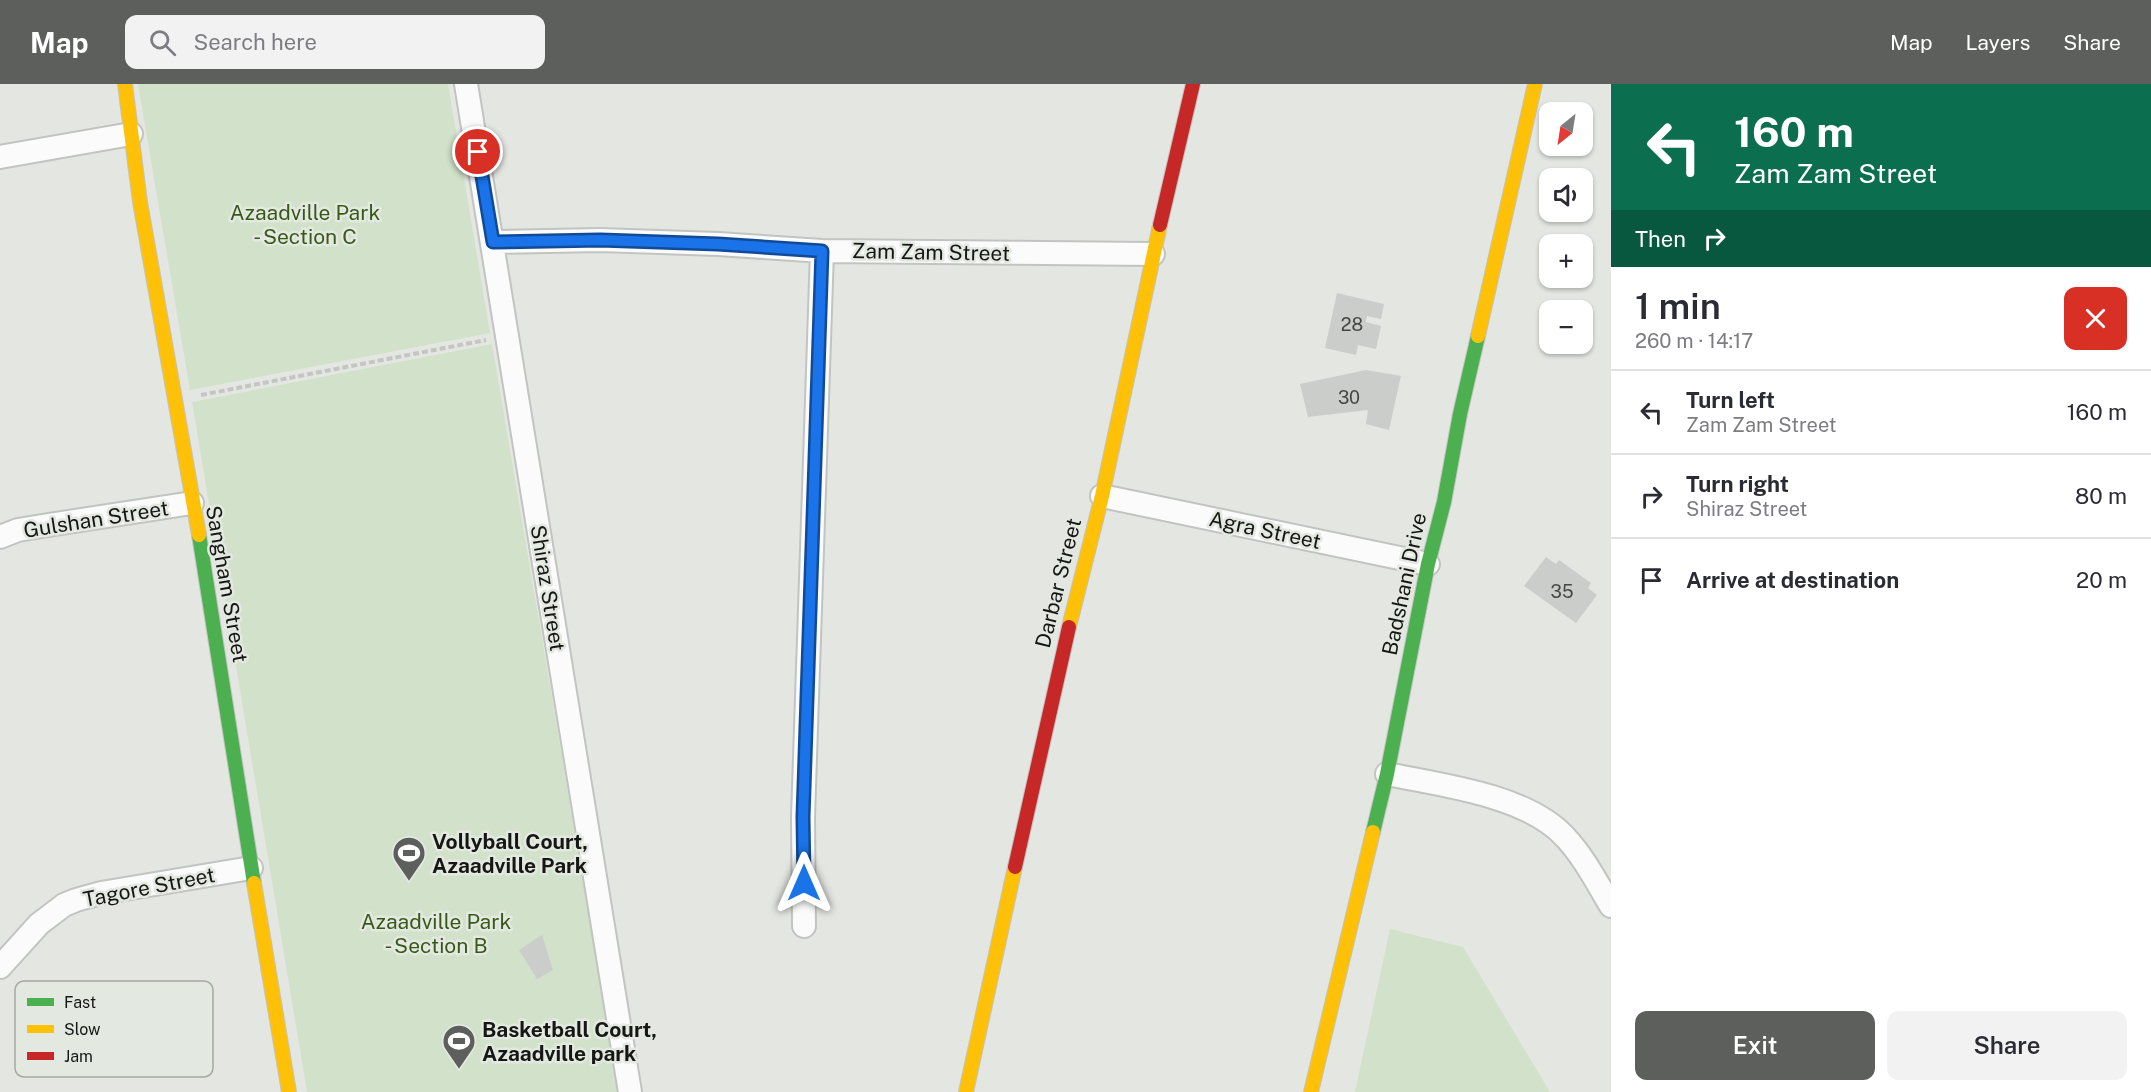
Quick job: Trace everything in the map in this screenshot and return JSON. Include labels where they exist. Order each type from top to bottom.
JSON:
[{"type":"street","name":"Sangham Street","points":[[125,84],[140,202],[210,597],[251,868],[289,1092]]},
{"type":"street","name":"Shiraz Street","points":[[466,84],[630,1092]]},
{"type":"street","name":"Darbar Street","points":[[966,1092],[1044,733],[1102,496],[1193,84]]},
{"type":"street","name":"Badshani Drive","points":[[1311,1092],[1387,774],[1428,564],[1444,502],[1460,414],[1535,84]]},
{"type":"street","points":[[0,157],[131,134]]},
{"type":"street","name":"Zam Zam Street","points":[[493,242],[600,240],[718,244],[822,251],[1154,254]]},
{"type":"street","points":[[804,926],[804,805],[822,251]]},
{"type":"street","name":"Agra Street","points":[[1102,496],[1428,564]]},
{"type":"street","name":"Gulshan Street","points":[[0,537],[18,530],[192,503]]},
{"type":"street","points":[[1387,774],[1511,803],[1544,819],[1574,848],[1611,906]]},
{"type":"street","name":"Tagore Street","points":[[0,967],[39,924],[64,905],[76,900],[101,893],[251,868]]},
{"type":"path","points":[[174,400],[507,335]]},
{"type":"green space","name":"Azaadville Park - Section C","points":[[138,84],[448,84],[490,333],[190,390]]},
{"type":"green space","name":"Azaadville Park - Section B","points":[[492,344],[619,1092],[307,1092],[192,402]]},
{"type":"green space","points":[[1390,929],[1463,947],[1550,1092],[1355,1092]]},
{"type":"building","points":[[1337,293],[1384,304],[1381,319],[1367,316],[1366,322],[1381,326],[1376,349],[1358,345],[1356,355],[1325,348]]},
{"type":"building","points":[[1366,370],[1401,376],[1389,430],[1366,424],[1368,410],[1308,417],[1300,384]]},
{"type":"building","points":[[1546,557],[1556,564],[1559,560],[1591,583],[1588,588],[1597,595],[1576,623],[1524,586]]},
{"type":"building","points":[[542,935],[553,970],[537,979],[519,950]]},
{"type":"traffic: fast","points":[[1373,832],[1478,336]]},
{"type":"traffic: fast","points":[[199,535],[254,883]]},
{"type":"traffic: slow","points":[[125,84],[140,202],[199,535]]},
{"type":"traffic: slow","points":[[1478,336],[1535,84]]},
{"type":"traffic: slow","points":[[1069,627],[1102,496],[1160,225]]},
{"type":"traffic: slow","points":[[1311,1092],[1373,832]]},
{"type":"traffic: slow","points":[[966,1092],[1015,867]]},
{"type":"traffic: slow","points":[[254,883],[289,1092]]},
{"type":"traffic: jam","points":[[1160,225],[1193,84]]},
{"type":"traffic: jam","points":[[1015,867],[1069,627]]},
{"type":"place","name":"Vollyball Court, Azaadville Park","points":[[409,882]]},
{"type":"place","name":"Basketball Court, Azaadville park","points":[[459,1070]]},
{"type":"route","points":[[478,152],[493,242],[600,240],[718,244],[822,251],[803,817],[804,883]]}]
